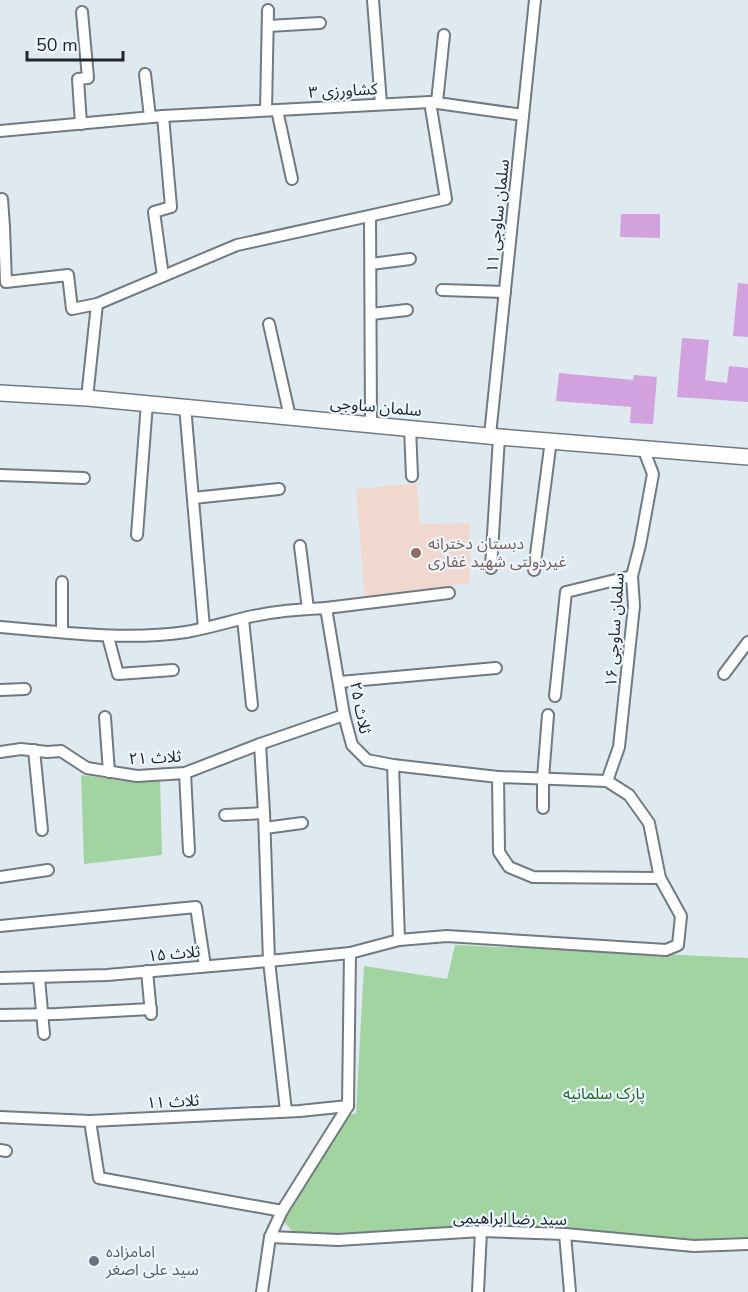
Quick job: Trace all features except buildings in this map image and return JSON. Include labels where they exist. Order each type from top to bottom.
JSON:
[{"type":"street","points":[[373,0],[381,104]]},
{"type":"street","name":"سلمان ساوجی ۱۱","points":[[491,568],[494,436],[505,292],[535,0]]},
{"type":"street","points":[[268,10],[272,110],[292,179]]},
{"type":"street","points":[[81,124],[78,80],[88,78],[82,12]]},
{"type":"street","points":[[268,26],[320,22]]},
{"type":"street","points":[[2,199],[6,282],[68,275],[72,309],[97,304],[237,245],[446,199],[433,102],[444,35]]},
{"type":"street","points":[[145,75],[150,117]]},
{"type":"street","name":"کشاورزی ۳","points":[[0,131],[163,116],[433,102],[524,115]]},
{"type":"street","points":[[163,116],[171,207],[154,212],[163,276]]},
{"type":"street","points":[[370,216],[371,424]]},
{"type":"street","points":[[371,264],[410,259]]},
{"type":"street","points":[[442,290],[505,292]]},
{"type":"street","points":[[87,398],[97,304]]},
{"type":"street","points":[[371,314],[407,310]]},
{"type":"street","points":[[269,324],[290,417]]},
{"type":"street","name":"سلمان ساوجی","points":[[0,393],[185,406],[494,436],[748,457]]},
{"type":"street","points":[[137,535],[147,403]]},
{"type":"street","points":[[185,406],[204,628]]},
{"type":"street","points":[[411,428],[412,476]]},
{"type":"street","points":[[534,570],[550,440]]},
{"type":"street","name":"سلمان ساوجی ۱۶","points":[[607,781],[619,747],[634,606],[632,576],[653,474],[643,448]]},
{"type":"street","points":[[0,475],[84,478]]},
{"type":"street","points":[[193,498],[279,489]]},
{"type":"street","points":[[300,546],[309,609]]},
{"type":"street","points":[[555,696],[566,592],[632,576]]},
{"type":"street","points":[[62,582],[62,632]]},
{"type":"street","points":[[0,627],[108,637],[177,633],[243,619],[309,609],[449,593]]},
{"type":"street","name":"ثلاث ۲۵","points":[[326,608],[344,715],[352,745],[367,760],[498,777],[607,781]]},
{"type":"street","points":[[243,619],[252,705]]},
{"type":"street","points":[[108,637],[118,674],[173,670]]},
{"type":"street","points":[[724,674],[748,642]]},
{"type":"street","points":[[339,682],[496,668]]},
{"type":"street","points":[[0,690],[25,689]]},
{"type":"street","name":"ثلاث ۲۱","points":[[0,752],[21,748],[47,752],[61,751],[87,768],[137,776],[185,773],[344,715]]},
{"type":"street","points":[[543,808],[548,715]]},
{"type":"street","points":[[105,717],[109,772]]},
{"type":"street","points":[[260,744],[269,961],[286,1111]]},
{"type":"street","points":[[34,750],[42,830]]},
{"type":"street","points":[[393,765],[399,940]]},
{"type":"street","points":[[185,773],[189,851]]},
{"type":"street","points":[[498,777],[499,852],[508,867],[533,877],[660,878],[652,837],[643,813],[629,795],[607,781]]},
{"type":"street","points":[[225,815],[264,813]]},
{"type":"street","points":[[265,828],[302,823]]},
{"type":"street","points":[[0,877],[48,870]]},
{"type":"street","name":"ثلاث ۱۵","points":[[0,978],[39,978],[269,961],[350,953],[399,940],[447,936],[666,950],[678,945],[681,916],[660,878]]},
{"type":"street","points":[[0,926],[196,907],[205,966]]},
{"type":"street","points":[[262,1292],[270,1237],[282,1211],[348,1106],[350,953]]},
{"type":"street","points":[[0,1015],[151,1012],[147,971]]},
{"type":"street","points":[[39,978],[44,1034]]},
{"type":"street","name":"ثلاث ۱۱","points":[[0,1118],[90,1121],[348,1106]]},
{"type":"street","points":[[90,1121],[99,1178],[282,1211]]},
{"type":"street","points":[[478,1292],[481,1231]]},
{"type":"street","name":"سید رضا ابراهیمی","points":[[270,1237],[338,1240],[481,1231],[566,1234],[694,1246],[748,1244]]},
{"type":"street","points":[[566,1234],[570,1292]]},
{"type":"shaded area","name":"دبستان دخترانه غیردولتی شهید غفاری","points":[[417,483],[420,524],[470,523],[470,583],[365,598],[356,489]]},
{"type":"green space","points":[[81,775],[125,781],[160,780],[162,855],[84,864]]},
{"type":"green space","name":"پارک سلمانیه","points":[[455,945],[748,958],[748,1243],[716,1246],[549,1233],[298,1238],[280,1217],[340,1119],[356,1113],[364,966],[447,979]]},
{"type":"place","name":"دبستان دخترانه غیردولتی شهید غفاری","points":[[416,553]]},
{"type":"place","name":"امامزاده سید علی اصغر","points":[[94,1261]]}]
